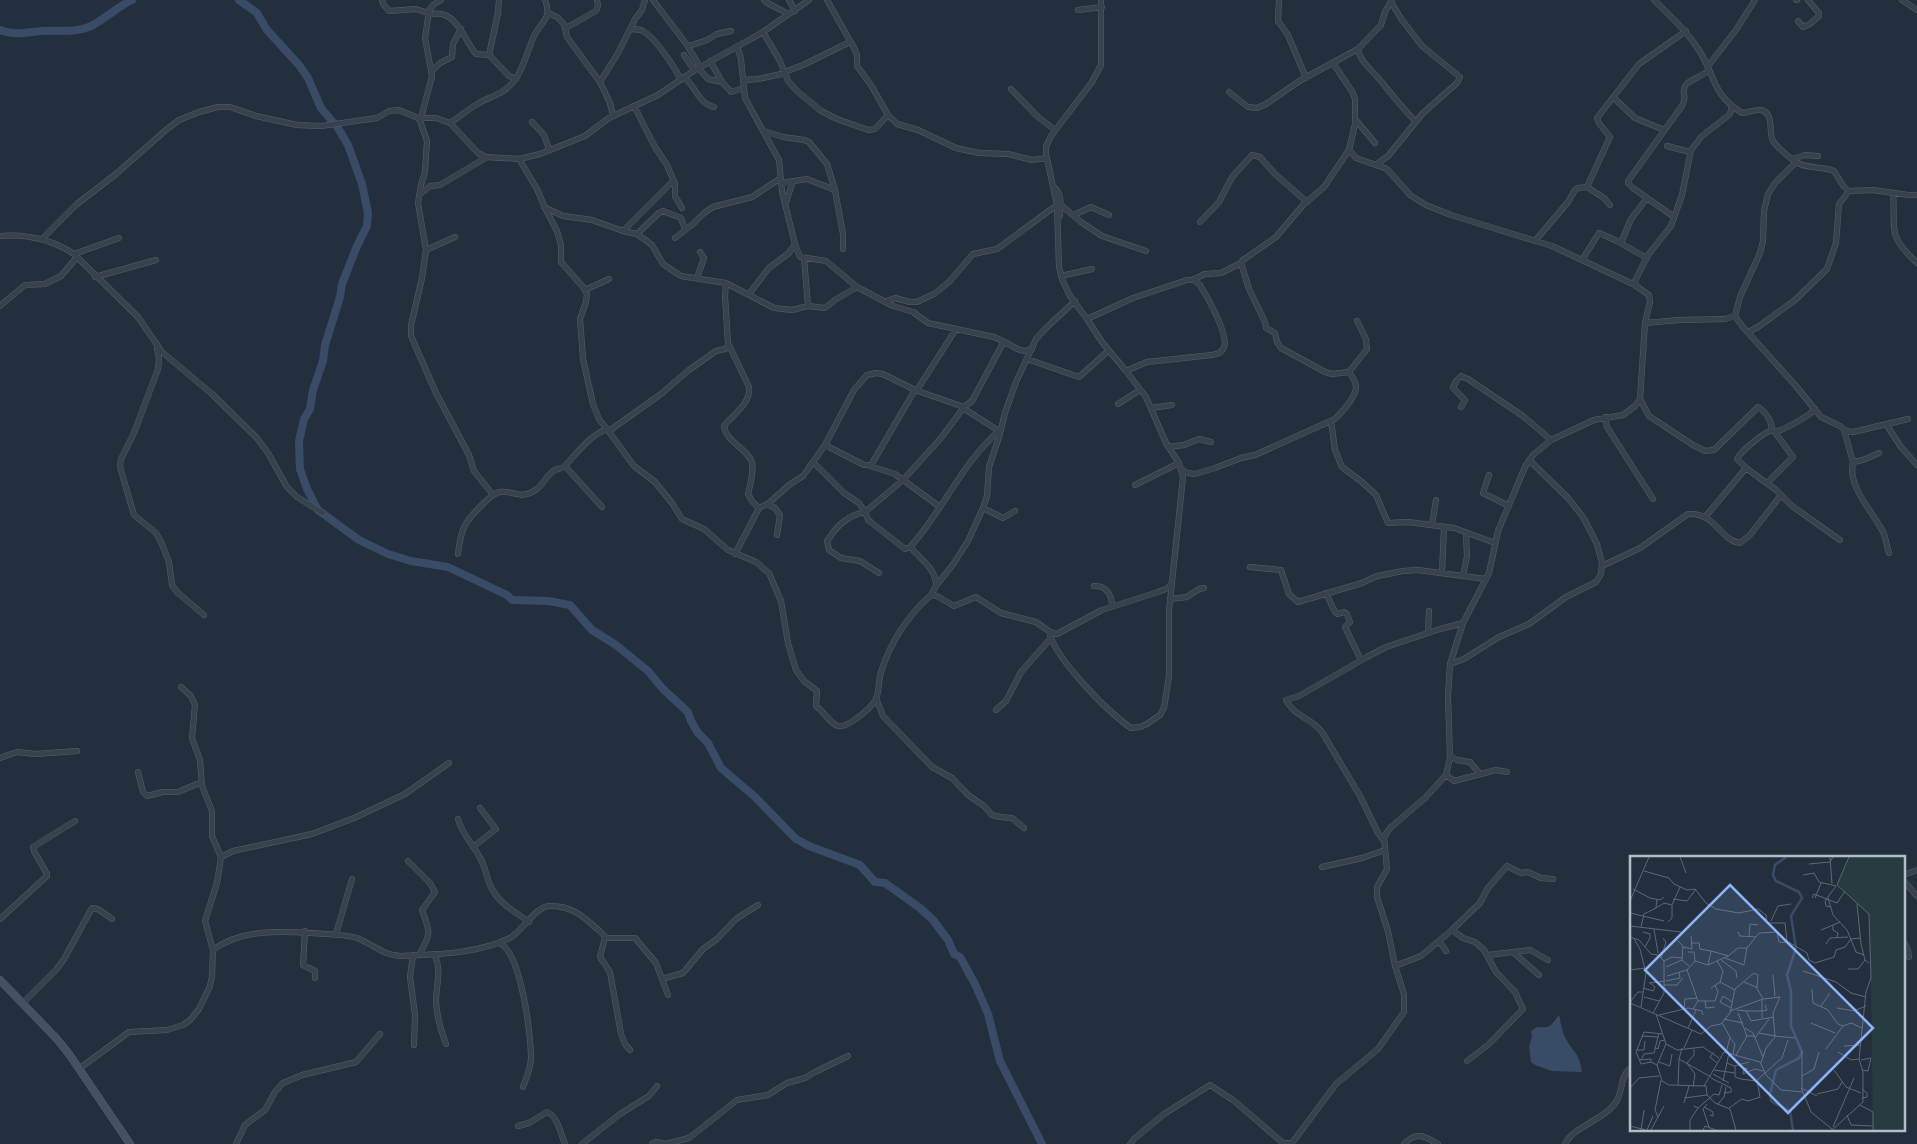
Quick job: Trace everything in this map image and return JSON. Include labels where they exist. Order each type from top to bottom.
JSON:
[{"type":"street","points":[[382,0],[389,11],[416,10],[428,14],[437,13],[446,16],[456,22],[476,54],[489,55],[509,76],[516,79]]},
{"type":"street","points":[[441,0],[430,8],[425,38],[432,71],[420,118],[427,140],[425,172],[419,195],[418,210],[426,250],[422,278],[411,325],[411,336],[436,393],[469,455],[474,471],[493,495]]},
{"type":"street","points":[[489,55],[498,14],[499,0]]},
{"type":"street","points":[[450,123],[479,104],[496,97],[516,79],[528,56],[536,33],[548,13],[545,0]]},
{"type":"street","points":[[566,28],[596,11],[598,6],[597,0]]},
{"type":"street","points":[[600,82],[631,29],[645,0]]},
{"type":"street","points":[[653,0],[688,46],[697,68]]},
{"type":"street","points":[[764,0],[788,15]]},
{"type":"street","points":[[790,0],[794,11]]},
{"type":"street","points":[[42,239],[77,204],[116,174],[167,129],[192,114],[212,108],[230,107],[256,116],[297,125],[321,126],[377,118],[393,110],[420,118],[436,118],[450,123],[478,153],[486,157],[519,159],[540,154],[585,136],[613,116],[663,92],[697,68],[763,32],[809,0]]},
{"type":"street","points":[[827,0],[857,55],[857,66],[871,85],[888,115],[900,125],[918,130],[956,148],[988,155],[1008,154],[1032,160],[1047,158]]},
{"type":"street","points":[[1049,631],[1057,650],[1100,702],[1130,728],[1140,728],[1160,715],[1164,708],[1169,676],[1170,599],[1183,482],[1180,466],[1160,432],[1151,408],[1140,390],[1108,351],[1070,296],[1061,276],[1058,224],[1059,205],[1046,147],[1056,130],[1099,71],[1102,54],[1101,0]]},
{"type":"street","points":[[1279,0],[1278,21],[1288,35],[1306,78]]},
{"type":"street","points":[[1654,0],[1686,31],[1709,68],[1716,88],[1731,106],[1742,113],[1760,110],[1766,113],[1769,118],[1773,141],[1794,161],[1834,171],[1844,186],[1850,191],[1873,190],[1917,195]]},
{"type":"street","points":[[1674,217],[1633,188],[1628,181],[1686,98],[1684,90],[1686,84],[1702,76],[1709,68],[1755,0]]},
{"type":"street","points":[[1798,22],[1803,27],[1810,24],[1818,16],[1818,13],[1808,0]]},
{"type":"street","points":[[1902,0],[1917,10]]},
{"type":"street","points":[[1229,92],[1248,107],[1257,108],[1266,104],[1306,78],[1358,49],[1381,26],[1385,12],[1392,1],[1409,30],[1422,46],[1460,77],[1458,83],[1416,122],[1388,156],[1378,164]]},
{"type":"street","points":[[1078,10],[1102,7]]},
{"type":"street","points":[[548,13],[562,21],[566,28],[567,37],[600,82],[610,103],[613,116]]},
{"type":"street","points":[[432,71],[440,63],[452,57],[453,44],[461,29]]},
{"type":"street","points":[[631,29],[640,29],[646,33],[703,101],[714,107]]},
{"type":"street","points":[[688,46],[707,40],[717,34],[731,31]]},
{"type":"street","points":[[1587,187],[1610,137],[1597,118],[1639,64],[1686,31]]},
{"type":"street","points":[[763,32],[788,81],[821,111],[837,119],[872,130],[888,115]]},
{"type":"street","points":[[744,80],[758,80],[785,73],[850,42]]},
{"type":"street","points":[[736,46],[741,58],[744,88],[749,107],[779,160],[785,205],[798,254]]},
{"type":"street","points":[[1358,49],[1364,62],[1395,101],[1416,122]]},
{"type":"street","points":[[684,55],[709,80],[722,82]]},
{"type":"street","points":[[710,61],[722,82],[731,92],[744,88]]},
{"type":"street","points":[[1087,319],[1133,298],[1192,280],[1205,274],[1221,273],[1241,263],[1276,237],[1307,202],[1328,182],[1349,150],[1355,119],[1353,93],[1333,63]]},
{"type":"street","points":[[1011,89],[1038,116],[1056,130]]},
{"type":"street","points":[[1614,98],[1635,118],[1664,130]]},
{"type":"street","points":[[634,106],[655,147],[667,165],[676,187],[675,196],[682,208]]},
{"type":"street","points":[[1635,284],[1641,267],[1669,229],[1674,217],[1682,195],[1690,152],[1702,136],[1729,115],[1731,106]]},
{"type":"street","points":[[1355,119],[1376,143]]},
{"type":"street","points":[[532,122],[544,135],[549,149]]},
{"type":"street","points":[[764,131],[808,142],[827,164],[835,190],[843,234],[843,249]]},
{"type":"street","points":[[1667,146],[1690,152]]},
{"type":"street","points":[[1349,150],[1356,158],[1378,164],[1391,171],[1410,194],[1426,205],[1451,215],[1557,248],[1635,284],[1650,296],[1645,322],[1640,400],[1649,416],[1693,445],[1706,451],[1714,450],[1758,407],[1762,409],[1772,423],[1773,431],[1793,457],[1767,483]]},
{"type":"street","points":[[1200,222],[1219,202],[1232,177],[1252,155],[1260,157],[1307,202]]},
{"type":"street","points":[[1735,316],[1740,297],[1760,253],[1763,241],[1764,211],[1768,194],[1794,161],[1805,155],[1818,156]]},
{"type":"street","points":[[419,195],[430,186],[440,185],[486,157]]},
{"type":"street","points":[[519,159],[537,189],[560,239],[561,262],[585,290],[587,297],[580,319],[583,359],[597,415],[634,466],[655,482],[682,519],[704,529],[722,546],[735,554],[756,562],[769,573],[776,584],[782,601],[788,643],[796,670],[804,682],[817,691],[816,706],[832,722],[840,727],[848,724],[867,710],[876,698],[880,674],[895,639],[920,605],[931,595],[960,554],[974,529],[984,508],[987,496],[989,467],[1016,382],[1036,340],[1075,301]]},
{"type":"street","points":[[623,231],[673,180]]},
{"type":"street","points":[[675,238],[713,207],[752,196],[781,181],[807,180],[835,190]]},
{"type":"street","points":[[785,205],[793,181]]},
{"type":"street","points":[[1535,241],[1578,188],[1587,187],[1604,198],[1610,205]]},
{"type":"street","points":[[1748,332],[1795,300],[1827,269],[1836,243],[1838,207],[1850,191]]},
{"type":"street","points":[[1893,193],[1893,224],[1896,238],[1899,244],[1917,263]]},
{"type":"street","points":[[1621,243],[1631,219],[1647,198]]},
{"type":"street","points":[[1059,205],[1091,229],[1107,238],[1146,251]]},
{"type":"street","points":[[885,302],[895,298],[917,302],[934,294],[941,290],[973,254],[997,249],[1059,205]]},
{"type":"street","points":[[544,206],[563,216],[592,220],[637,234],[652,245],[660,260],[668,268],[681,276],[726,283],[774,308],[792,310],[808,306],[825,308],[857,287]]},
{"type":"street","points":[[1074,215],[1091,207],[1108,215]]},
{"type":"street","points":[[637,234],[663,211],[681,218],[686,229]]},
{"type":"street","points":[[1582,260],[1599,233],[1647,258]]},
{"type":"street","points":[[0,236],[42,239],[63,247],[75,256],[138,316],[154,343],[160,359],[158,369],[134,433],[121,459],[120,468],[134,515],[156,533],[162,544],[169,562],[172,585],[177,592],[204,615]]},
{"type":"street","points":[[426,250],[455,237]]},
{"type":"street","points":[[0,306],[26,285],[45,284],[60,276],[75,256],[119,238]]},
{"type":"street","points":[[749,294],[769,268],[789,253],[796,244]]},
{"type":"street","points":[[697,278],[704,260],[700,252]]},
{"type":"street","points":[[789,253],[828,262],[857,287],[885,302],[913,312],[928,323],[994,337],[1020,351],[1025,352],[1032,348]]},
{"type":"street","points":[[804,258],[808,306]]},
{"type":"street","points":[[95,277],[156,260]]},
{"type":"street","points":[[1241,263],[1244,275],[1266,328],[1274,333],[1277,342],[1282,348],[1328,373],[1349,372],[1367,349],[1366,339],[1357,321]]},
{"type":"street","points":[[1061,276],[1092,269]]},
{"type":"street","points":[[585,290],[608,279]]},
{"type":"street","points":[[1126,371],[1147,362],[1212,355],[1223,350],[1225,341],[1218,320],[1202,289],[1192,280]]},
{"type":"street","points":[[726,283],[725,296],[729,346],[750,387],[750,393],[744,403],[727,422],[724,429],[729,438],[751,460],[753,466],[752,483],[748,494],[759,508]]},
{"type":"street","points":[[1645,322],[1726,319],[1735,316]]},
{"type":"street","points":[[1735,316],[1821,417],[1840,426],[1844,430],[1858,490],[1884,534],[1889,553]]},
{"type":"street","points":[[869,466],[873,464],[916,390],[956,329]]},
{"type":"street","points":[[154,343],[212,394],[257,438],[268,453],[287,487],[297,497],[323,513]]},
{"type":"street","points":[[879,573],[860,561],[837,556],[832,553],[827,546],[827,541],[841,522],[865,512],[903,480],[972,400],[1000,348],[1007,343]]},
{"type":"street","points":[[458,554],[463,525],[493,495],[500,492],[527,495],[541,486],[552,472],[565,466],[570,458],[592,437],[608,430],[661,394],[689,370],[716,351],[725,350],[729,346]]},
{"type":"street","points":[[1027,359],[1079,377],[1108,351]]},
{"type":"street","points":[[1180,466],[1192,474],[1215,468],[1261,453],[1331,421],[1344,410],[1356,390],[1349,372]]},
{"type":"street","points":[[735,554],[759,508],[767,504],[789,484],[803,476],[824,445],[854,390],[867,376],[876,373],[883,374],[916,390],[964,408],[1000,430]]},
{"type":"street","points":[[1461,407],[1464,400],[1453,388],[1461,376],[1468,378],[1517,411],[1551,440]]},
{"type":"street","points":[[1118,404],[1140,390]]},
{"type":"street","points":[[1384,841],[1390,828],[1426,798],[1446,774],[1450,756],[1448,696],[1450,664],[1463,623],[1486,579],[1491,566],[1495,543],[1529,460],[1551,440],[1573,428],[1594,420],[1622,414],[1635,406],[1640,400]]},
{"type":"street","points":[[1151,408],[1172,405]]},
{"type":"street","points":[[1815,409],[1810,414],[1781,430],[1773,431],[1740,455],[1738,460],[1781,494],[1792,506],[1840,540]]},
{"type":"street","points":[[1605,417],[1607,427],[1653,499]]},
{"type":"street","points":[[1844,430],[1853,432],[1908,419]]},
{"type":"street","points":[[1331,421],[1334,450],[1342,467],[1376,495],[1388,523],[1408,522],[1444,527],[1495,543]]},
{"type":"street","points":[[1886,424],[1904,452],[1917,465]]},
{"type":"street","points":[[813,462],[844,493],[859,503],[868,520],[905,549],[910,548],[927,528],[968,466],[1000,430]]},
{"type":"street","points":[[1168,447],[1184,446],[1198,439],[1211,442]]},
{"type":"street","points":[[824,445],[869,466],[895,474],[940,507]]},
{"type":"street","points":[[1853,462],[1879,453]]},
{"type":"street","points":[[1450,664],[1464,659],[1499,637],[1528,624],[1566,597],[1596,582],[1601,574],[1602,566],[1595,537],[1583,517],[1568,498],[1529,460]]},
{"type":"street","points":[[565,466],[602,507]]},
{"type":"street","points":[[1135,485],[1180,466]]},
{"type":"street","points":[[1706,516],[1746,468]]},
{"type":"street","points":[[1489,475],[1483,493],[1510,506]]},
{"type":"street","points":[[1602,566],[1640,548],[1688,514],[1706,516],[1733,541],[1740,543],[1750,535],[1781,494]]},
{"type":"street","points":[[1432,525],[1436,500]]},
{"type":"street","points":[[767,504],[780,515],[777,535]]},
{"type":"street","points":[[984,508],[1003,518],[1015,511]]},
{"type":"street","points":[[1442,573],[1444,527]]},
{"type":"street","points":[[1463,576],[1467,556],[1466,533]]},
{"type":"street","points":[[910,548],[934,573],[936,586]]},
{"type":"street","points":[[1250,567],[1271,567],[1281,570],[1289,594],[1297,602],[1389,573],[1415,570],[1486,579]]},
{"type":"street","points":[[931,595],[937,596],[954,606],[976,598],[1000,614],[1036,622],[1057,634],[1078,621],[1112,606],[1158,592],[1172,584]]},
{"type":"street","points":[[1094,586],[1102,587],[1109,593],[1112,606]]},
{"type":"street","points":[[1170,599],[1187,598],[1199,589],[1204,588]]},
{"type":"street","points":[[1326,593],[1335,612],[1347,614],[1350,622],[1345,627],[1362,660]]},
{"type":"street","points":[[1428,633],[1429,611]]},
{"type":"street","points":[[1130,1144],[1164,1114],[1210,1085],[1233,1100],[1283,1143],[1289,1144],[1293,1142],[1336,1084],[1378,1049],[1404,1012],[1404,994],[1377,897],[1377,887],[1387,868],[1384,841],[1322,732],[1291,707],[1286,700],[1299,696],[1386,648],[1463,623]]},
{"type":"street","points":[[996,710],[1006,701],[1021,672],[1051,638]]},
{"type":"street","points":[[80,1068],[129,1032],[167,1030],[190,1020],[199,1009],[210,986],[213,950],[206,921],[217,883],[221,857],[212,836],[212,811],[202,784],[200,760],[192,738],[195,705],[191,696],[181,687]]},
{"type":"street","points":[[876,698],[883,716],[932,767],[952,778],[968,795],[984,806],[992,815],[1000,818],[1012,818],[1024,828]]},
{"type":"street","points":[[0,758],[17,752],[36,754],[77,751]]},
{"type":"street","points":[[1450,756],[1457,760],[1470,762],[1480,774]]},
{"type":"street","points":[[221,857],[233,851],[312,834],[354,818],[405,794],[449,763]]},
{"type":"street","points":[[1446,774],[1454,781],[1496,770],[1507,772]]},
{"type":"street","points":[[138,772],[146,796],[163,792],[178,792],[202,784]]},
{"type":"street","points":[[474,847],[496,829],[480,808]]},
{"type":"street","points":[[458,820],[465,837],[481,858],[490,885],[495,893],[506,907],[529,922]]},
{"type":"street","points":[[0,918],[47,876],[34,847],[75,821]]},
{"type":"street","points":[[1322,868],[1385,850]]},
{"type":"street","points":[[408,861],[430,883],[434,892],[422,910],[428,924],[428,935],[416,955],[410,977],[416,1015],[414,1045]]},
{"type":"street","points":[[1395,966],[1421,956],[1452,930],[1480,903],[1488,888],[1507,866],[1521,873],[1528,872],[1542,878],[1553,879]]},
{"type":"street","points":[[1904,875],[1917,870]]},
{"type":"street","points":[[336,934],[352,879]]},
{"type":"street","points":[[1904,881],[1917,896]]},
{"type":"street","points":[[662,979],[683,973],[703,949],[717,939],[736,919],[758,905]]},
{"type":"street","points":[[213,950],[228,942],[249,936],[272,932],[305,931],[360,939],[393,955],[435,954],[482,948],[499,943],[519,932],[546,906],[566,908],[580,913],[604,936],[610,938],[635,938],[642,944],[648,956],[656,963],[668,994]]},
{"type":"street","points":[[22,1004],[56,970],[92,908],[98,909],[112,919]]},
{"type":"street","points":[[1452,930],[1463,938],[1475,942],[1488,955],[1496,972],[1515,992],[1523,1009],[1489,1044],[1467,1061]]},
{"type":"street","points":[[305,931],[303,965],[315,970],[315,978]]},
{"type":"street","points":[[604,936],[600,957],[610,972],[621,1034],[630,1050]]},
{"type":"street","points":[[1439,941],[1446,951]]},
{"type":"street","points":[[1904,942],[1909,957]]},
{"type":"street","points":[[499,943],[508,949],[517,969],[528,1016],[531,1060],[523,1087]]},
{"type":"street","points":[[1488,955],[1530,950],[1548,960]]},
{"type":"street","points":[[1513,952],[1539,975]]},
{"type":"street","points":[[435,954],[439,972],[437,1009],[439,1024],[446,1044]]},
{"type":"street","points":[[0,980],[56,1038],[80,1068],[130,1144]]},
{"type":"street","points":[[239,1142],[245,1125],[265,1110],[275,1092],[284,1083],[302,1075],[356,1062],[380,1034]]},
{"type":"street","points":[[652,1144],[656,1142],[666,1144],[689,1138],[737,1100],[768,1094],[787,1083],[806,1078],[814,1072],[848,1056]]},
{"type":"street","points":[[1565,1144],[1574,1135],[1610,1109],[1619,1097],[1625,1072],[1630,1069]]},
{"type":"street","points":[[582,1144],[620,1114],[648,1096],[657,1086]]},
{"type":"street","points":[[518,1126],[529,1123],[547,1112],[550,1113],[554,1117],[565,1144]]},
{"type":"street","points":[[1404,1144],[1410,1138],[1418,1136],[1438,1144]]},
{"type":"water","points":[[1559,1015],[1565,1036],[1578,1057],[1582,1072],[1552,1071],[1531,1062],[1529,1046],[1532,1037],[1531,1031],[1537,1027],[1550,1026]]},
{"type":"waterway","points":[[0,30],[16,33],[83,29],[132,0]]},
{"type":"waterway","points":[[239,0],[257,13],[267,30],[299,65],[308,78],[321,108],[338,128],[348,145],[362,184],[368,213],[367,226],[342,284],[340,297],[325,345],[323,361],[313,390],[310,409],[304,419],[299,441],[300,469],[307,489],[318,510],[359,540],[388,554],[411,561],[448,567],[507,595],[512,600],[548,601],[570,605],[592,630],[616,645],[648,671],[663,689],[688,712],[698,733],[708,743],[721,768],[754,796],[796,839],[809,846],[860,865],[875,882],[885,883],[920,908],[933,920],[948,940],[954,954],[960,957],[975,984],[988,1014],[1000,1061],[1042,1144]]}]
